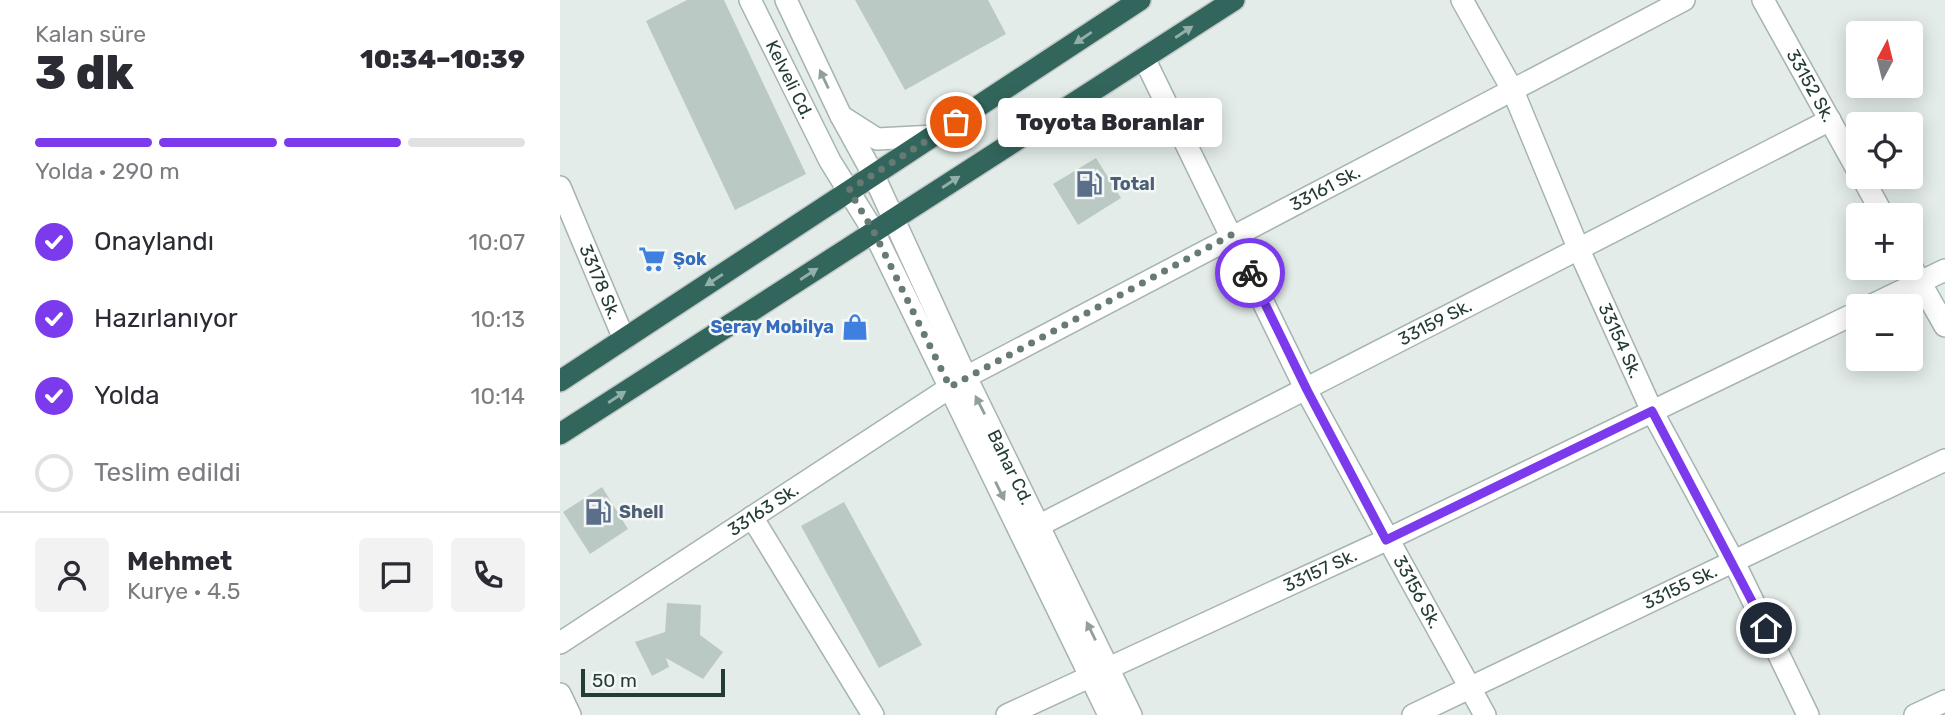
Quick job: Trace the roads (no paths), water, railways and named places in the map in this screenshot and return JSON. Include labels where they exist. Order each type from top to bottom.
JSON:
[{"type":"highway","points":[[560,434],[1234,0]]},
{"type":"highway","points":[[560,381],[935,136],[1127,4]]},
{"type":"street","name":"Kelveli Cd.","points":[[750,0],[830,161],[874,232]]},
{"type":"street","name":"Kelveli Cd.","points":[[786,0],[894,219]]},
{"type":"street","name":"33154 Sk.","points":[[1462,0],[1513,91],[1579,250],[1652,411],[1734,562],[1808,715]]},
{"type":"street","name":"33161 Sk.","points":[[958,382],[1231,235],[1684,0]]},
{"type":"street","name":"33152 Sk.","points":[[1763,0],[1846,149]]},
{"type":"street","name":"33156 Sk.","points":[[1143,58],[1307,390],[1386,540],[1472,687],[1485,715]]},
{"type":"street","name":"Kelveli Cd.","points":[[841,116],[877,139],[935,136]]},
{"type":"street","name":"33159 Sk.","points":[[1040,525],[1830,120]]},
{"type":"street","points":[[830,161],[856,142]]},
{"type":"street","name":"33178 Sk.","points":[[560,187],[624,339]]},
{"type":"street","name":"Bahar Cd.","points":[[894,219],[958,382],[1100,673],[1131,715]]},
{"type":"street","name":"Bahar Cd.","points":[[874,232],[1040,525],[1100,673],[1109,715]]},
{"type":"street","points":[[1923,273],[1945,270]]},
{"type":"street","points":[[1887,294],[1907,280]]},
{"type":"street","points":[[1919,280],[1945,326]]},
{"type":"street","name":"33157 Sk.","points":[[1007,715],[1386,540],[1846,318]]},
{"type":"street","name":"33163 Sk.","points":[[560,643],[958,382]]},
{"type":"street","name":"33155 Sk.","points":[[1413,715],[1945,460]]},
{"type":"street","points":[[752,517],[873,715]]},
{"type":"street","points":[[560,694],[570,715]]},
{"type":"street","points":[[1915,715],[1945,701]]},
{"type":"place","name":"Toyota Boranlar","points":[[956,122]]},
{"type":"place","name":"Total","points":[[1089,184]]},
{"type":"place","name":"Şok","points":[[652,259]]},
{"type":"place","name":"Seray Mobilya","points":[[855,327]]},
{"type":"place","name":"Shell","points":[[598,512]]}]
